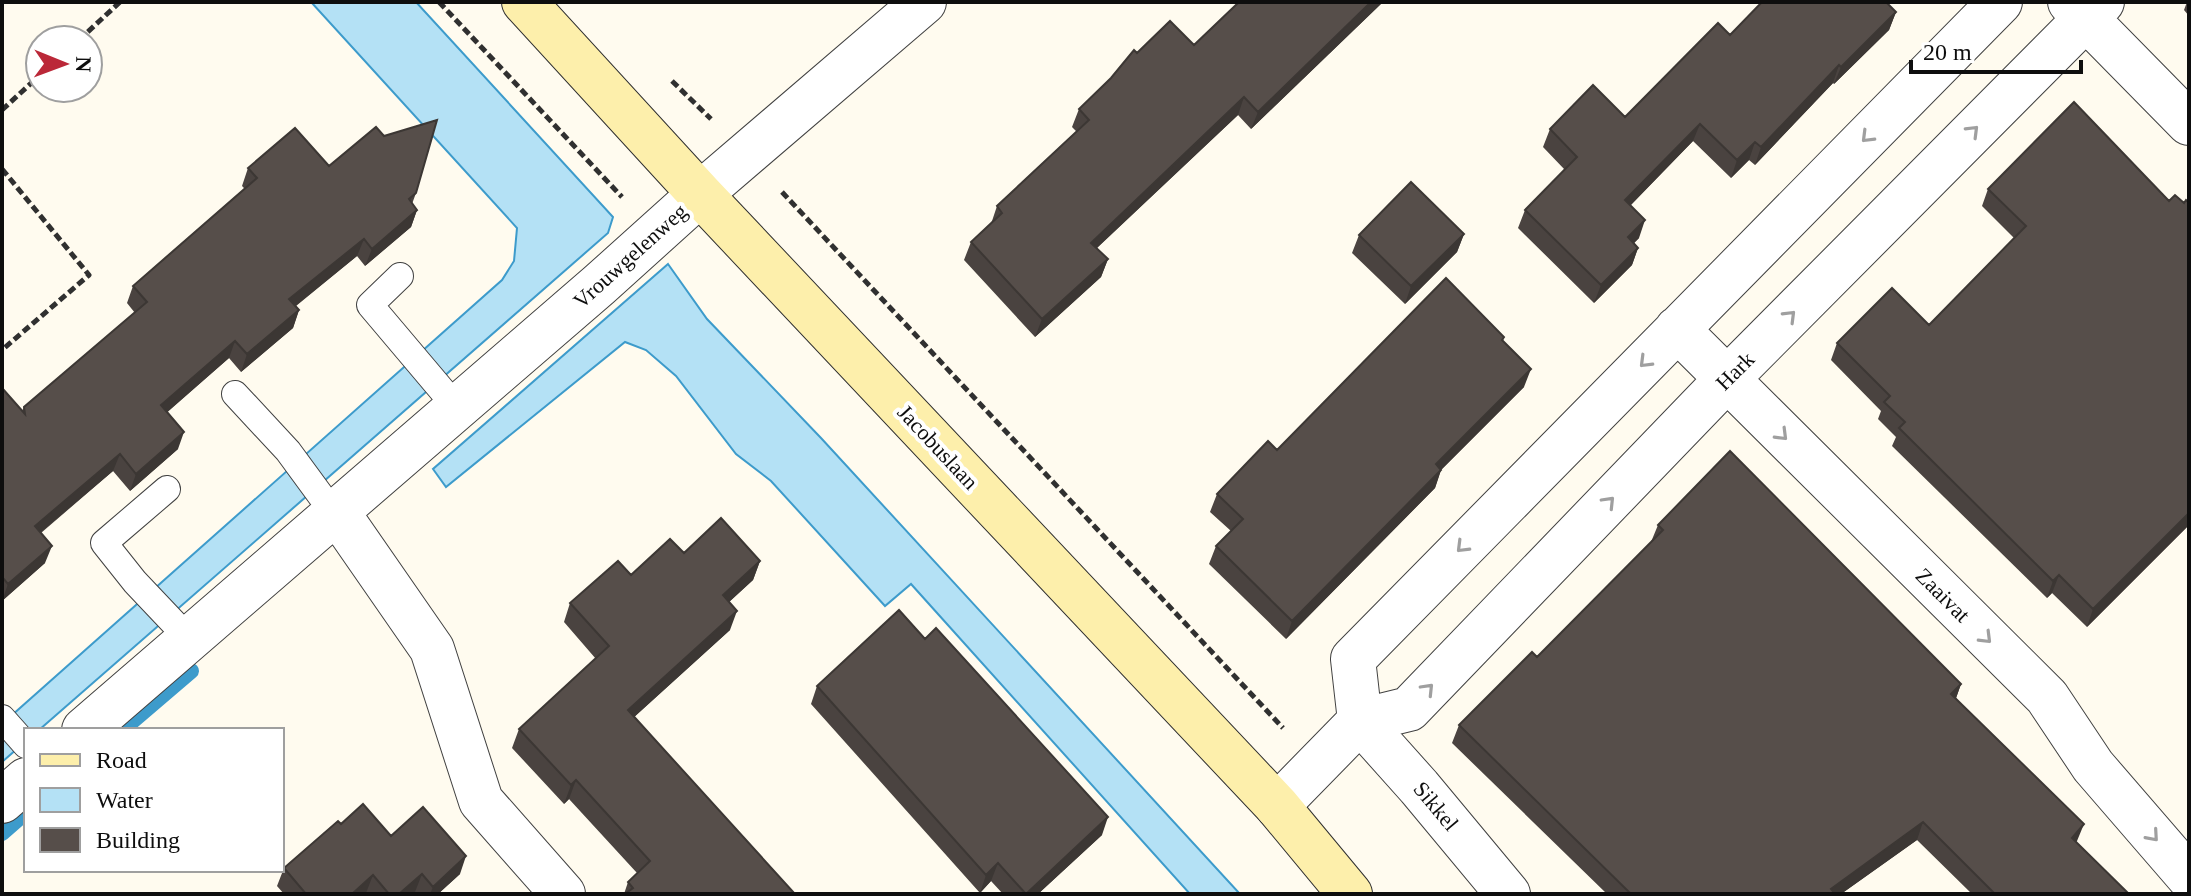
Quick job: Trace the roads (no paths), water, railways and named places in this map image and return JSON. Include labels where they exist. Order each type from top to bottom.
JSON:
[{"type":"main road","name":"Jacobuslaan","points":[[524,2],[700,194],[1277,806],[1350,894]]},
{"type":"street","name":"Vrouwgelenweg","points":[[86,728],[181,631],[450,401],[655,233],[924,2]]},
{"type":"street","points":[[1277,806],[1360,721],[1353,659],[2000,2]]},
{"type":"street","points":[[2086,8],[2189,123]]},
{"type":"street","name":"Hark","points":[[1360,721],[1409,709],[2086,8]]},
{"type":"street","name":"Zaaivat","points":[[1677,329],[2047,697],[2093,766],[2189,877]]},
{"type":"street","points":[[329,504],[432,649],[481,801],[563,894]]},
{"type":"street","name":"Sikkel","points":[[1360,721],[1508,894]]},
{"type":"street","points":[[2,801],[24,782]]},
{"type":"lane","points":[[400,276],[370,305],[450,401]]},
{"type":"lane","points":[[235,394],[288,451],[329,504]]},
{"type":"lane","points":[[167,489],[104,543],[181,631]]},
{"type":"lane","points":[[2,718],[24,743]]},
{"type":"water","points":[[311,2],[416,2],[613,217],[608,233],[41,728],[24,728],[24,743],[2,762],[2,724],[502,280],[514,261],[517,228]]},
{"type":"water","points":[[668,264],[707,319],[821,438],[1240,894],[1190,894],[911,584],[885,606],[771,481],[736,454],[676,376],[646,350],[625,342],[446,487],[433,469]]},
{"type":"waterway","points":[[124,728],[191,671]]},
{"type":"waterway","points":[[2,833],[24,814]]}]
